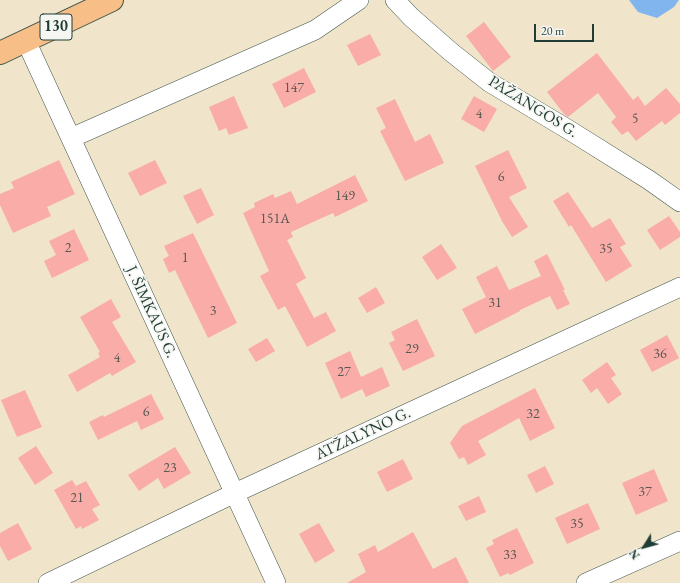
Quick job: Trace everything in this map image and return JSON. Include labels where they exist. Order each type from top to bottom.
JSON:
[{"type":"main road","name":"130","points":[[0,53],[112,0]]},
{"type":"street","points":[[71,138],[315,30],[359,0]]},
{"type":"street","name":"PAŽANGOS G.","points":[[395,0],[416,22],[489,82],[622,163],[680,202]]},
{"type":"street","name":"J. ŠIMKAUS G.","points":[[26,41],[276,583]]},
{"type":"street","name":"ATŽALYNO G.","points":[[48,583],[235,494],[680,287]]},
{"type":"street","points":[[586,583],[680,541]]},
{"type":"water","points":[[629,0],[679,0],[674,7],[657,18],[638,12]]},
{"type":"building","points":[[484,22],[511,57],[493,71],[466,36]]},
{"type":"building","points":[[370,34],[381,55],[358,66],[347,45]]},
{"type":"building","points":[[597,53],[633,100],[638,96],[645,106],[666,88],[680,104],[680,113],[665,125],[662,121],[636,141],[628,131],[622,135],[611,122],[616,117],[598,93],[568,117],[547,92]]},
{"type":"building","points":[[304,68],[316,92],[284,108],[272,84]]},
{"type":"building","points":[[234,96],[248,128],[229,135],[226,128],[219,131],[209,107]]},
{"type":"building","points":[[474,96],[497,109],[484,132],[461,119]]},
{"type":"building","points":[[395,99],[415,142],[430,134],[444,163],[405,181],[380,131],[386,128],[376,108]]},
{"type":"building","points":[[508,150],[527,188],[509,197],[528,227],[512,237],[502,221],[475,166]]},
{"type":"building","points":[[59,160],[75,194],[47,207],[51,216],[13,233],[0,205],[0,194],[14,188],[11,182]]},
{"type":"building","points":[[155,160],[167,183],[140,196],[128,173]]},
{"type":"building","points":[[355,175],[368,201],[335,217],[333,213],[291,232],[293,237],[287,240],[306,278],[296,284],[314,318],[326,312],[336,331],[307,347],[285,306],[278,310],[260,276],[269,271],[243,213],[255,207],[254,203],[273,194],[275,198],[291,191],[297,204]]},
{"type":"building","points":[[201,188],[214,215],[197,224],[183,196]]},
{"type":"building","points":[[568,192],[592,228],[610,218],[626,244],[620,247],[632,266],[606,282],[571,225],[569,227],[553,201]]},
{"type":"building","points":[[669,216],[680,232],[680,237],[660,250],[647,230]]},
{"type":"building","points":[[74,229],[89,260],[52,278],[44,261],[56,255],[49,241]]},
{"type":"building","points":[[193,233],[237,323],[208,338],[175,270],[169,273],[163,259],[169,256],[164,246]]},
{"type":"building","points":[[441,244],[457,268],[437,280],[422,257]]},
{"type":"building","points":[[547,254],[565,290],[563,290],[570,304],[557,310],[550,296],[475,334],[462,309],[486,297],[476,277],[497,266],[509,290],[541,276],[534,261]]},
{"type":"building","points":[[376,287],[385,303],[367,313],[358,298]]},
{"type":"building","points":[[111,299],[121,317],[112,322],[136,362],[112,376],[110,373],[77,392],[68,375],[100,357],[98,353],[100,352],[80,317]]},
{"type":"building","points":[[417,319],[435,356],[403,371],[389,343],[395,340],[391,332]]},
{"type":"building","points":[[667,335],[679,358],[652,372],[640,350]]},
{"type":"building","points":[[267,338],[275,351],[256,362],[248,349]]},
{"type":"building","points":[[350,351],[361,377],[382,367],[390,386],[366,397],[362,389],[341,399],[325,363]]},
{"type":"building","points":[[607,362],[616,375],[611,378],[622,394],[608,404],[597,388],[591,393],[582,380]]},
{"type":"building","points":[[535,388],[555,428],[530,441],[519,418],[478,441],[486,455],[468,465],[464,457],[459,459],[450,443],[462,426]]},
{"type":"building","points":[[25,390],[42,427],[17,437],[1,400]]},
{"type":"building","points":[[151,394],[164,419],[141,430],[137,421],[98,440],[89,422],[103,415],[104,417]]},
{"type":"building","points":[[36,446],[53,473],[35,485],[18,458]]},
{"type":"building","points":[[175,447],[191,473],[164,489],[158,478],[139,491],[128,475]]},
{"type":"building","points":[[403,459],[413,479],[387,492],[377,472]]},
{"type":"building","points":[[545,466],[554,484],[536,493],[527,475]]},
{"type":"building","points":[[654,469],[668,501],[636,515],[622,483]]},
{"type":"building","points":[[72,480],[76,486],[86,481],[100,505],[92,509],[99,520],[82,529],[81,526],[76,529],[54,490]]},
{"type":"building","points":[[479,496],[486,512],[466,521],[458,506]]},
{"type":"building","points":[[588,503],[600,529],[567,544],[555,518]]},
{"type":"building","points":[[18,523],[32,549],[8,561],[0,546],[0,533]]},
{"type":"building","points":[[319,523],[335,551],[315,563],[299,534]]},
{"type":"building","points":[[517,528],[534,563],[510,575],[508,573],[500,577],[486,548],[494,544],[492,540]]},
{"type":"building","points":[[413,532],[433,569],[456,557],[469,583],[347,583],[366,572],[358,554],[375,545],[378,552]]}]
